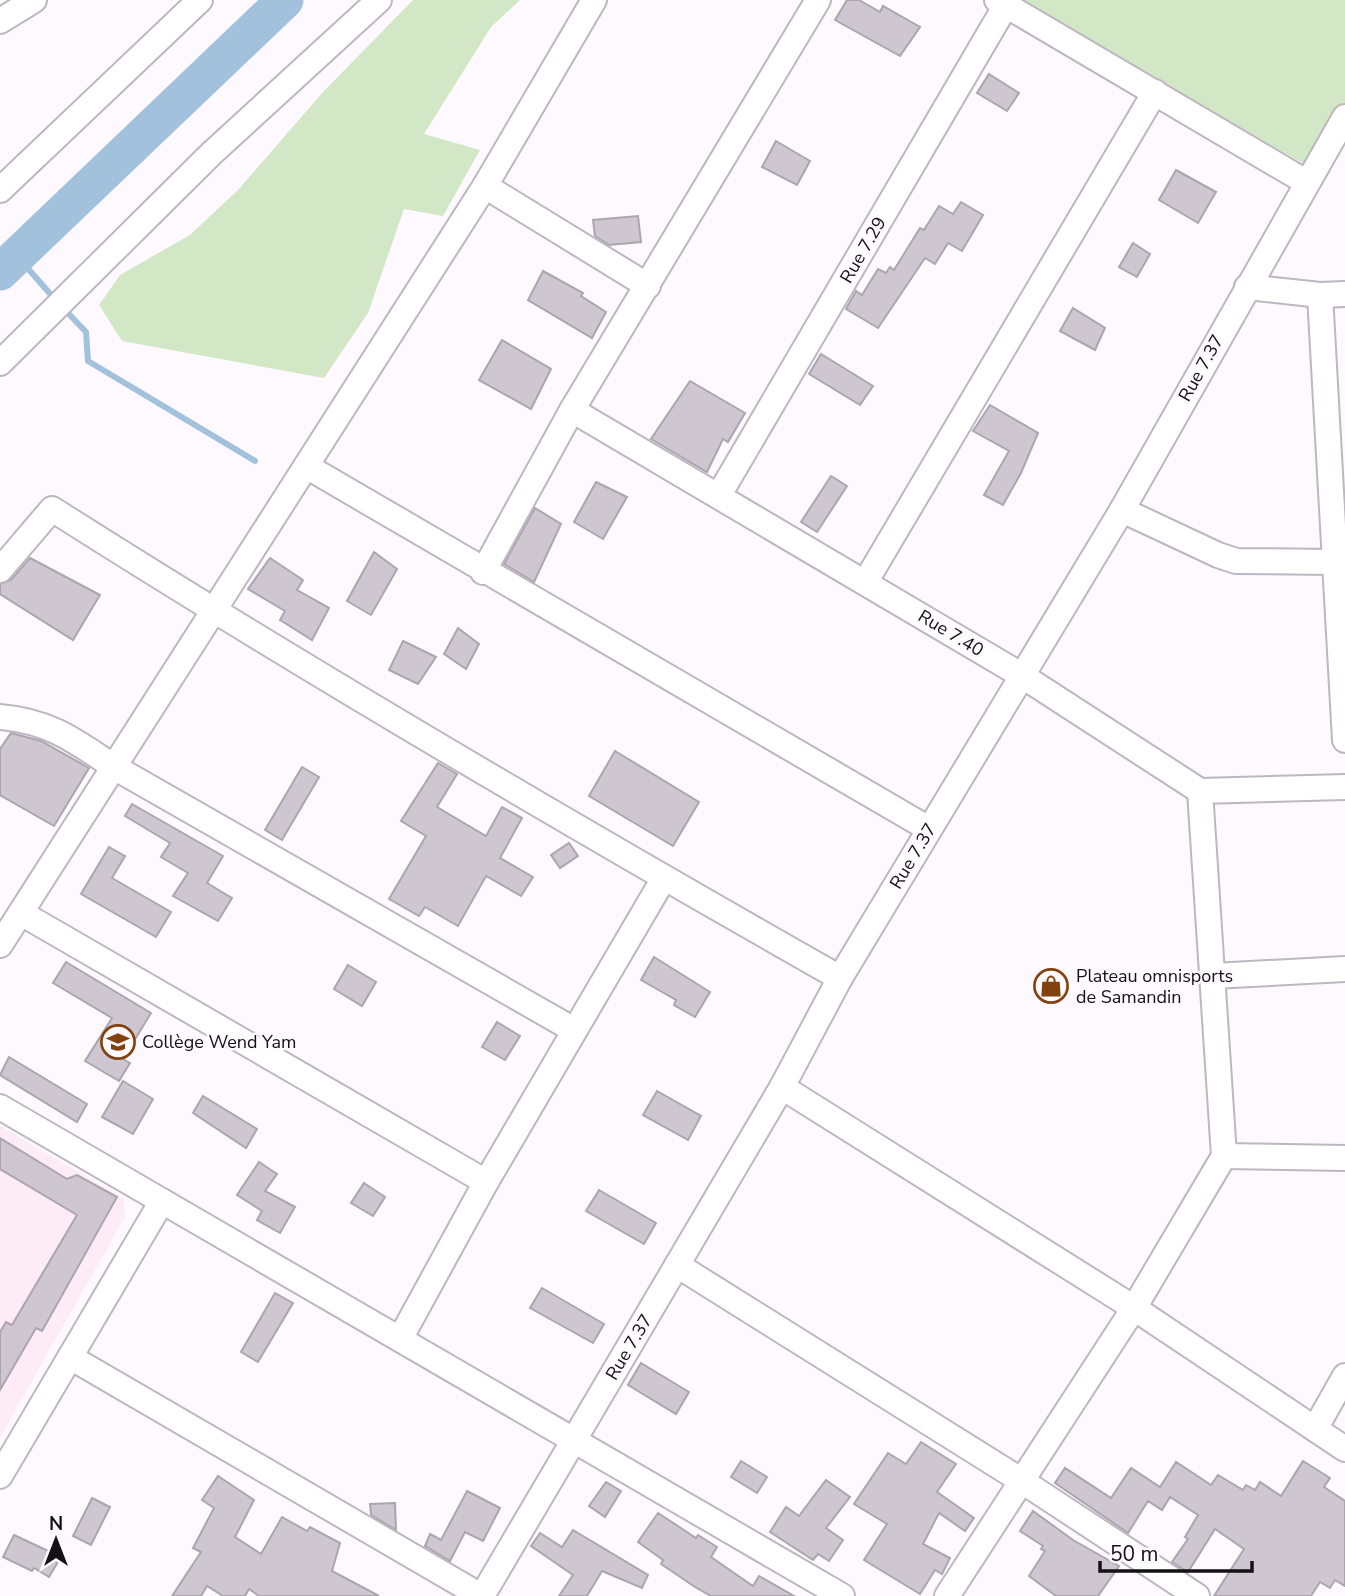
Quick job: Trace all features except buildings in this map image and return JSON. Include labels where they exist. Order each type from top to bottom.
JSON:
[{"type":"street","points":[[0,21],[33,0]]},
{"type":"street","points":[[0,190],[200,0]]},
{"type":"street","points":[[0,363],[212,153],[379,0]]},
{"type":"street","points":[[0,946],[485,186],[594,0]]},
{"type":"street","points":[[483,572],[572,410],[818,0]]},
{"type":"street","points":[[1002,3],[1306,182]]},
{"type":"street","name":"Rue 7.29","points":[[719,495],[1002,3]]},
{"type":"street","points":[[866,581],[1156,92]]},
{"type":"street","name":"Rue 7.37","points":[[481,1596],[782,1087],[840,978],[1122,510],[1345,117]]},
{"type":"street","points":[[485,186],[648,286]]},
{"type":"street","points":[[1247,287],[1320,295],[1345,294]]},
{"type":"street","points":[[1320,295],[1345,740]]},
{"type":"street","name":"Rue 7.40","points":[[572,410],[866,581],[1021,675],[1200,792]]},
{"type":"street","points":[[306,466],[483,572],[929,829]]},
{"type":"street","points":[[0,569],[52,509],[214,612],[664,878],[840,978]]},
{"type":"street","points":[[1122,510],[1236,561],[1333,562]]},
{"type":"street","points":[[0,718],[31,720],[61,731],[114,767],[574,1030]]},
{"type":"street","points":[[947,1596],[1134,1308],[1224,1156],[1200,792],[1345,787]]},
{"type":"street","points":[[400,1339],[486,1182],[664,878]]},
{"type":"street","points":[[21,913],[486,1182]]},
{"type":"street","points":[[1213,976],[1345,969]]},
{"type":"street","points":[[782,1087],[1134,1308],[1345,1448]]},
{"type":"street","points":[[0,1107],[842,1596]]},
{"type":"street","points":[[1224,1156],[1345,1158]]},
{"type":"street","points":[[0,1476],[162,1201]]},
{"type":"street","points":[[677,1265],[1022,1481],[1164,1587],[1197,1596]]},
{"type":"street","points":[[70,1357],[481,1596]]},
{"type":"street","points":[[1315,1429],[1345,1376]]},
{"type":"shaded area","points":[[0,1126],[124,1199],[125,1217],[0,1437]]},
{"type":"green space","points":[[413,0],[520,0],[491,27],[424,134],[480,150],[443,216],[404,209],[368,313],[324,378],[122,341],[99,305],[120,275],[190,235],[238,190],[324,91]]},
{"type":"green space","points":[[1016,0],[1345,0],[1345,105],[1306,165]]},
{"type":"waterway","points":[[0,272],[285,0]]},
{"type":"waterway","points":[[17,256],[52,296]]},
{"type":"waterway","points":[[68,313],[86,332],[88,361],[255,461]]},
{"type":"place","name":"Plateau omnisports de Samandin","points":[[1051,986]]},
{"type":"place","name":"Collège Wend Yam","points":[[118,1042]]}]
